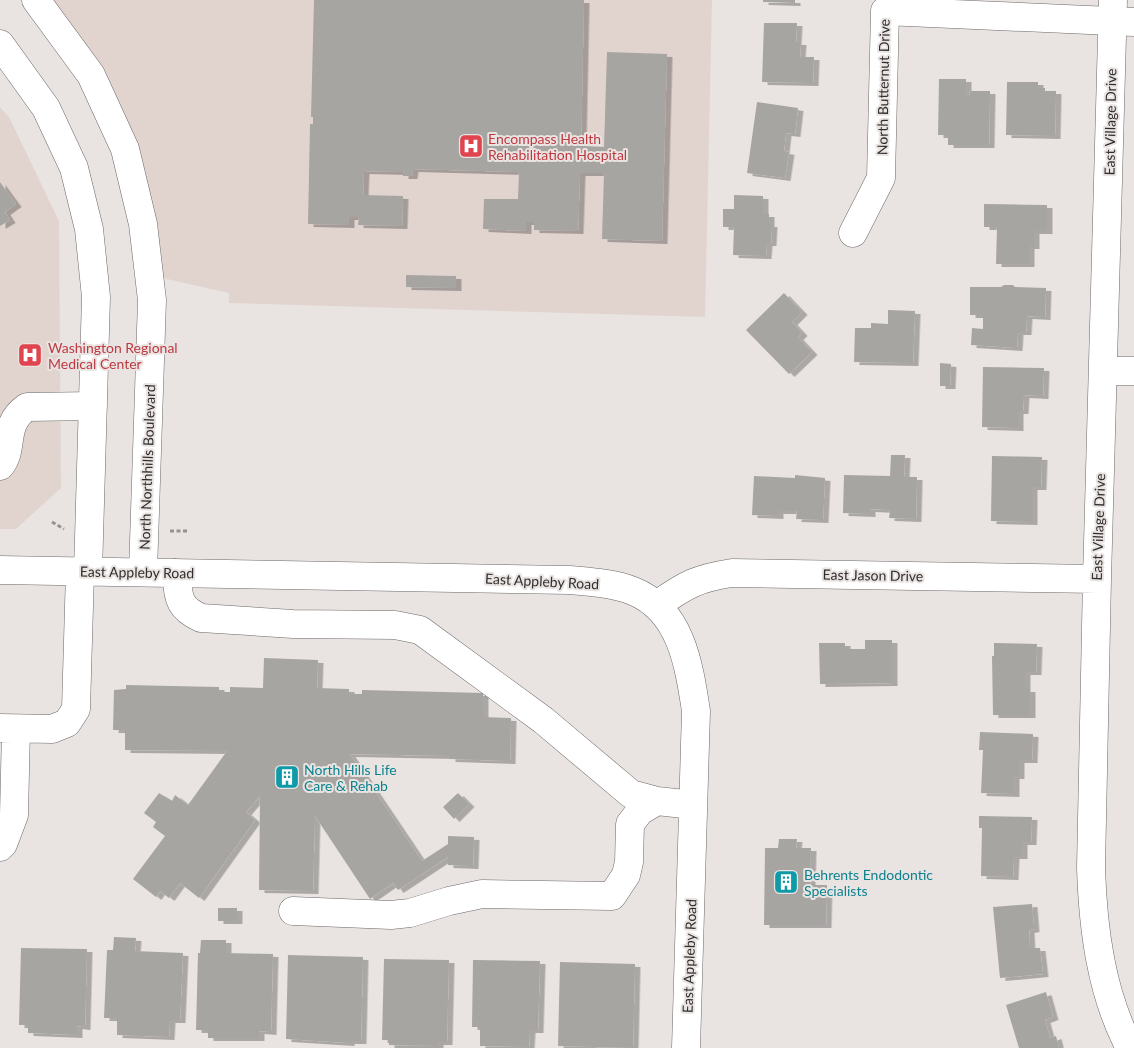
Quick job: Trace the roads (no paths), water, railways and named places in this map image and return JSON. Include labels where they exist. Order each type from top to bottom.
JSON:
[{"type":"street","name":"North Northhills Boulevard","points":[[36,0],[47,11],[91,75],[125,150],[143,224],[152,300],[143,572]]},
{"type":"street","name":"North Butternut Drive","points":[[853,233],[881,178],[885,11],[1120,14]]},
{"type":"street","name":"East Village Drive","points":[[1120,14],[1097,579],[1092,908],[1098,949],[1108,990],[1130,1048]]},
{"type":"street","points":[[0,44],[46,108],[74,168],[89,229],[96,297],[93,406],[76,709],[67,723],[52,729],[8,728],[14,815],[4,844],[0,847]]},
{"type":"street","points":[[1104,371],[1134,371]]},
{"type":"street","points":[[0,408],[93,406]]},
{"type":"street","points":[[0,466],[6,453],[12,424],[21,411],[27,407]]},
{"type":"street","name":"East Appleby Road","points":[[0,570],[569,580],[605,584],[633,591],[658,605],[674,626],[690,670],[696,711],[686,1048]]},
{"type":"street","points":[[176,573],[180,602],[189,612],[201,618],[292,624],[395,625],[420,630],[543,720],[622,787],[641,798],[693,805]]},
{"type":"street","name":"East Jason Drive","points":[[658,605],[686,584],[709,576],[732,573],[1097,579]]},
{"type":"street","points":[[293,910],[391,915],[410,913],[455,899],[482,894],[612,896],[626,875],[629,862],[630,824],[640,811],[658,801]]},
{"type":"place","name":"Encompass Health Rehabilitation Hospital","points":[[471,146]]},
{"type":"place","name":"Washington Regional Medical Center","points":[[30,355]]},
{"type":"place","name":"North Hills Life Care & Rehab","points":[[287,777]]},
{"type":"place","name":"Behrents Endodontic Specialists","points":[[786,882]]}]
